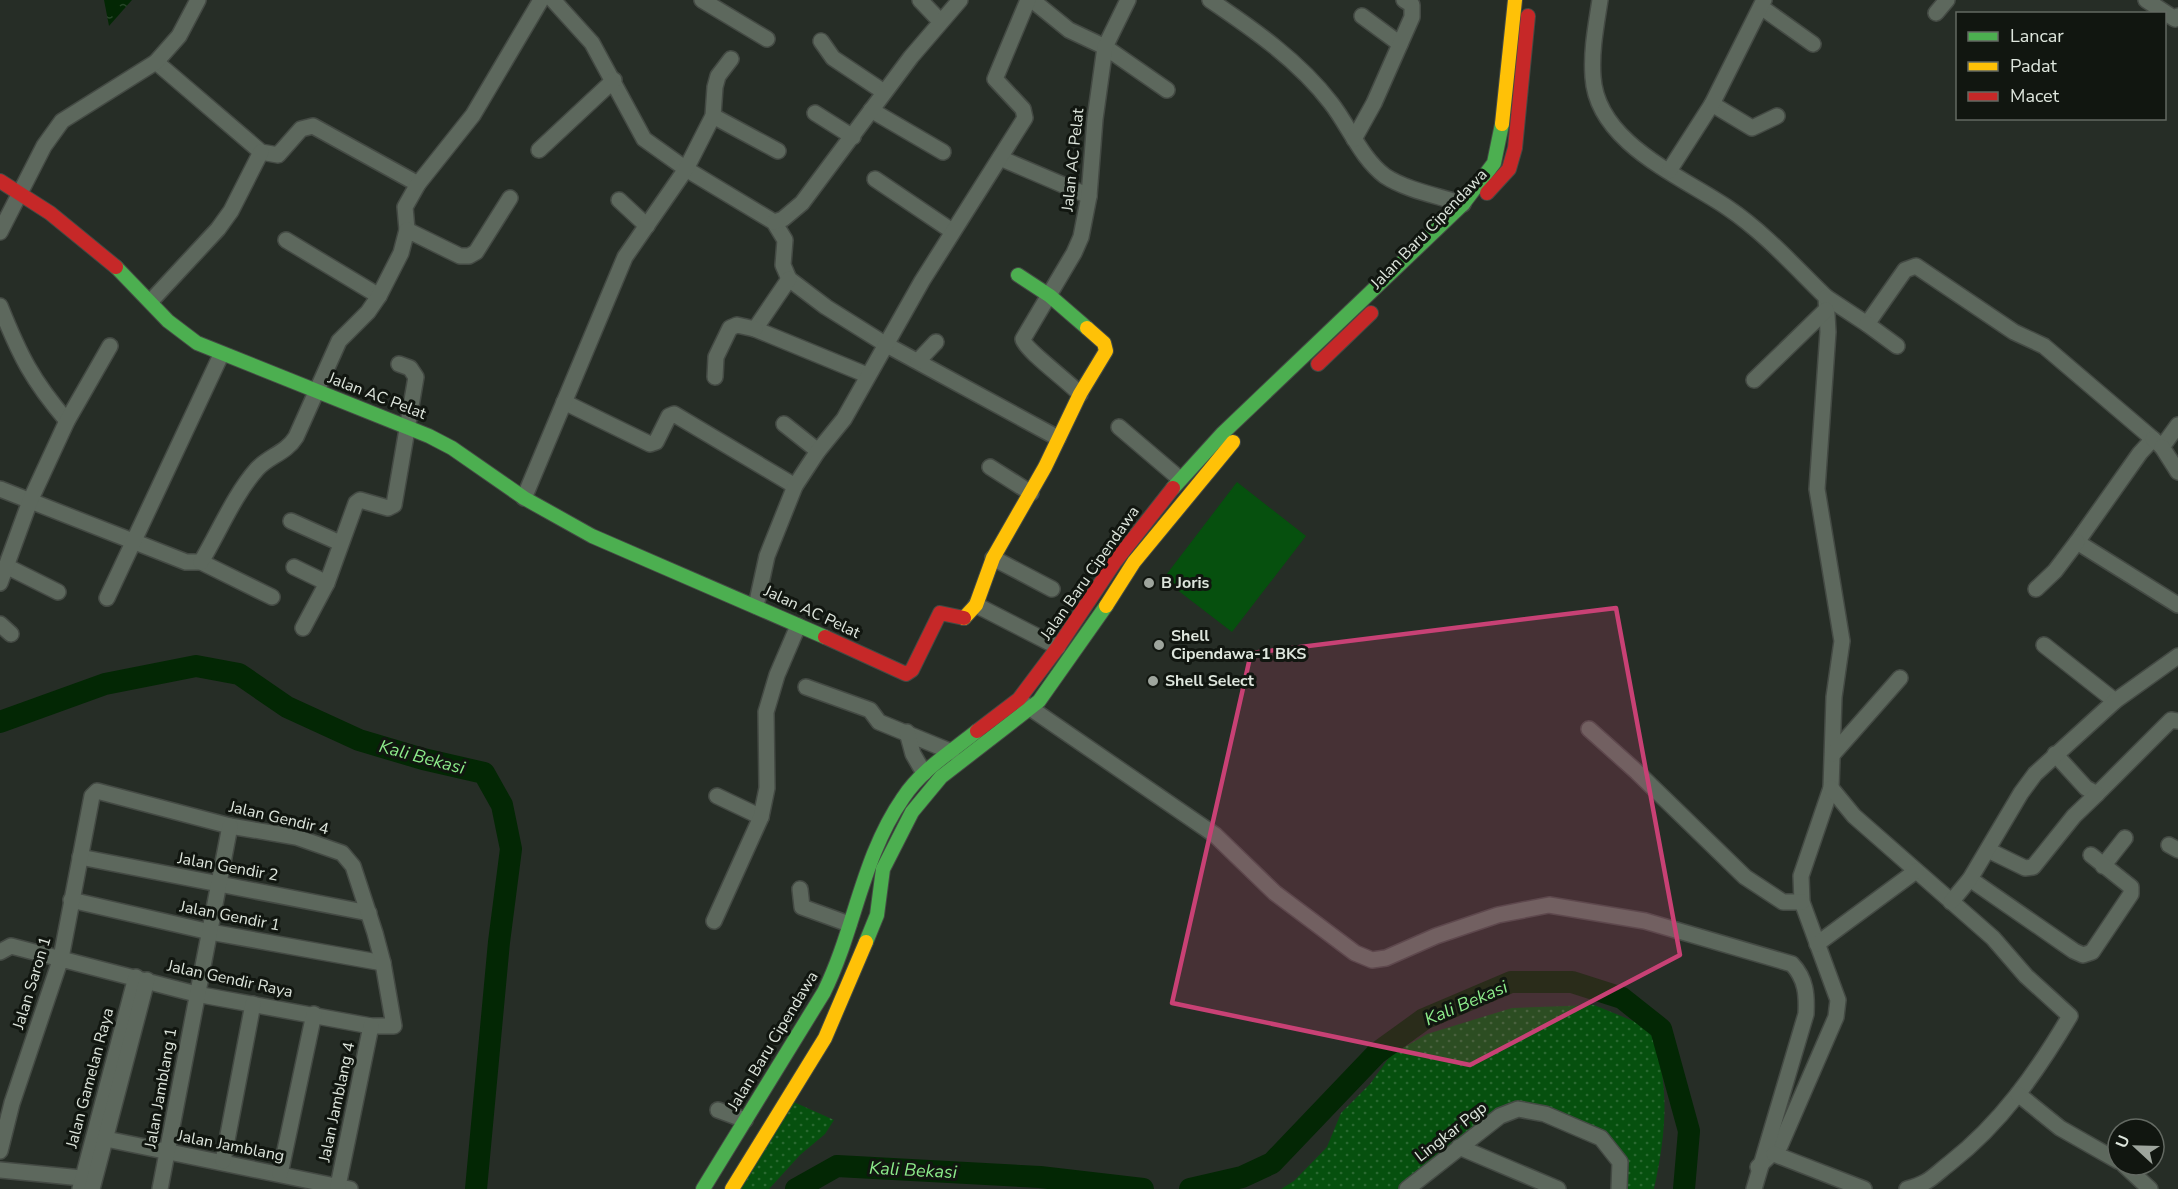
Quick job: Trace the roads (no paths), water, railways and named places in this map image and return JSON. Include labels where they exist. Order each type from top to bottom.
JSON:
[{"type":"main road","name":"Jalan Baru Cipendawa","points":[[703,1189],[824,992],[885,828],[903,797],[924,773],[1019,699],[1058,647],[1114,563],[1180,479],[1223,433],[1463,204],[1494,163],[1499,147],[1521,6]]},
{"type":"main road","name":"Jalan Baru Cipendawa","points":[[1399,285],[1509,168],[1515,148],[1521,6]]},
{"type":"main road","name":"Jalan AC Pelat","points":[[0,182],[20,192],[81,236],[187,337],[220,355],[406,426],[452,448],[525,498],[618,549],[756,606],[906,674],[912,670],[940,613],[945,612],[966,619],[976,605]]},
{"type":"main road","points":[[976,605],[993,558],[1031,493],[1080,394],[1106,351],[1106,346],[1050,296],[1018,275]]},
{"type":"main road","name":"Jalan Baru Cipendawa","points":[[1305,376],[1383,301]]},
{"type":"main road","name":"Jalan Baru Cipendawa","points":[[732,1189],[825,1038],[877,915],[883,869],[912,812],[941,777],[1030,710],[1080,646],[1134,562],[1231,444],[1272,406]]},
{"type":"main road","points":[[1169,493],[1182,502]]},
{"type":"main road","points":[[765,1087],[787,1099]]},
{"type":"street","points":[[0,232],[44,146],[62,121],[156,62],[179,36],[198,0]]},
{"type":"street","points":[[201,562],[249,478],[266,460],[290,447],[339,341],[368,312],[401,253],[407,230],[405,207],[418,184],[473,115],[541,0]]},
{"type":"street","points":[[553,0],[583,30],[614,80],[644,140],[686,169],[774,222],[785,240],[783,265],[789,279],[826,307],[885,344],[1058,438]]},
{"type":"street","points":[[702,0],[767,39]]},
{"type":"street","points":[[920,0],[940,21]]},
{"type":"street","points":[[774,222],[783,219],[802,203],[853,137],[884,92],[940,21],[960,0]]},
{"type":"street","points":[[756,606],[767,556],[795,486],[818,451],[844,418],[952,231],[1025,118],[1025,113],[995,79],[1030,0],[1080,37],[1106,47],[1167,90]]},
{"type":"street","name":"Jalan AC Pelat","points":[[1080,394],[1023,343],[1081,237],[1089,196],[1095,119],[1106,47],[1128,0]]},
{"type":"street","points":[[1210,0],[1251,28],[1300,70],[1331,103],[1354,139],[1385,176],[1463,204]]},
{"type":"street","points":[[1354,139],[1374,104],[1414,11],[1412,5],[1404,0]]},
{"type":"street","points":[[1600,0],[1593,41],[1593,79],[1597,95],[1617,134],[1669,171],[1730,209],[1762,235],[1826,304],[1867,324],[1897,346]]},
{"type":"street","points":[[1936,13],[1947,0]]},
{"type":"street","points":[[2146,0],[2164,12]]},
{"type":"street","points":[[1669,171],[1712,104],[1762,3],[1813,44]]},
{"type":"street","points":[[2166,13],[2175,19],[2178,16]]},
{"type":"street","points":[[1362,16],[1400,44]]},
{"type":"street","points":[[821,41],[833,58],[884,92]]},
{"type":"street","points":[[525,498],[626,257],[686,169],[713,116],[718,76],[731,58]]},
{"type":"street","points":[[156,62],[261,152],[278,154],[301,129],[313,126],[418,184]]},
{"type":"street","points":[[539,150],[614,80]]},
{"type":"street","points":[[1712,104],[1752,128],[1777,116]]},
{"type":"street","points":[[872,110],[943,152]]},
{"type":"street","points":[[815,113],[853,137]]},
{"type":"street","points":[[713,116],[778,152]]},
{"type":"street","points":[[152,302],[218,229],[231,211],[261,152]]},
{"type":"street","points":[[1000,158],[1089,196]]},
{"type":"street","points":[[875,179],[952,231]]},
{"type":"street","points":[[407,230],[460,256],[469,256],[476,252],[510,198]]},
{"type":"street","points":[[619,200],[647,226]]},
{"type":"street","points":[[286,240],[378,296]]},
{"type":"street","points":[[1867,324],[1905,270],[1916,266],[2014,332],[2044,346],[2157,443],[2178,472]]},
{"type":"street","points":[[755,329],[789,279]]},
{"type":"street","points":[[1754,380],[1826,304]]},
{"type":"street","points":[[1758,1167],[1774,1154],[1836,1017],[1838,1000],[1802,902],[1801,876],[1831,788],[1834,697],[1842,641],[1816,489],[1826,360],[1826,304]]},
{"type":"street","points":[[0,306],[21,359],[40,390],[67,421]]},
{"type":"street","points":[[715,377],[716,357],[730,328],[737,326],[755,329],[867,375]]},
{"type":"street","points":[[918,361],[936,342]]},
{"type":"street","points":[[0,583],[8,567],[30,501],[67,421],[110,346]]},
{"type":"street","points":[[107,598],[220,355]]},
{"type":"street","points":[[303,628],[327,583],[350,512],[358,501],[388,508],[394,505],[416,377],[410,368],[399,364]]},
{"type":"street","points":[[564,402],[650,444],[656,442],[669,416],[674,414],[795,486]]},
{"type":"street","points":[[784,424],[818,451]]},
{"type":"street","points":[[2036,589],[2055,571],[2140,453],[2157,443],[2178,425]]},
{"type":"street","points":[[1119,427],[1180,479]]},
{"type":"street","points":[[990,467],[1031,493]]},
{"type":"street","points":[[0,489],[186,562],[201,562],[272,597]]},
{"type":"street","points":[[291,521],[340,543]]},
{"type":"street","points":[[2077,542],[2178,605]]},
{"type":"street","points":[[993,558],[1052,589]]},
{"type":"street","points":[[8,567],[58,592]]},
{"type":"street","points":[[294,567],[327,583]]},
{"type":"street","points":[[976,605],[1058,647]]},
{"type":"street","points":[[714,921],[761,817],[767,788],[766,712],[777,675],[798,626]]},
{"type":"street","points":[[2044,645],[2115,701]]},
{"type":"street","points":[[1951,902],[1970,879],[2020,793],[2055,754],[2115,701],[2178,656]]},
{"type":"street","points":[[1833,754],[1900,678]]},
{"type":"street","points":[[806,687],[870,710],[879,722],[952,752]]},
{"type":"street","points":[[1019,699],[1030,710],[1215,835],[1275,893],[1355,953],[1372,960],[1386,958],[1443,933],[1498,915],[1549,905],[1645,921],[1792,964],[1803,980],[1807,995],[1806,1014],[1758,1167],[1754,1189]]},
{"type":"street","points":[[1988,850],[2029,869],[2074,816],[2171,720],[2178,721]]},
{"type":"street","points":[[1589,729],[1637,772],[1745,877],[1783,902],[1802,902]]},
{"type":"street","points":[[907,732],[913,754],[924,773]]},
{"type":"street","points":[[2055,754],[2086,788],[2097,794]]},
{"type":"street","points":[[1831,788],[1854,816],[1993,938],[2026,976],[2070,1016],[2018,1094],[1983,1136],[1926,1184],[1907,1189]]},
{"type":"street","name":"Jalan Gendir 4","points":[[80,857],[92,796],[97,791],[230,826],[296,837],[342,853],[353,866],[369,913],[383,963],[394,1026]]},
{"type":"street","points":[[717,796],[761,817]]},
{"type":"street","name":"Jalan Jamblang 1","points":[[160,1189],[230,826]]},
{"type":"street","points":[[2103,866],[2125,838]]},
{"type":"street","points":[[1970,879],[2084,955],[2092,952],[2130,894],[2131,887],[2091,855]]},
{"type":"street","name":"Jalan Gendir 2","points":[[80,857],[369,913]]},
{"type":"street","name":"Jalan Saron 1","points":[[0,1151],[6,1102],[61,958],[80,857]]},
{"type":"street","points":[[1817,944],[1916,871]]},
{"type":"street","points":[[800,889],[802,907],[849,924]]},
{"type":"street","name":"Jalan Gendir 1","points":[[71,900],[210,932],[383,963]]},
{"type":"street","name":"Jalan Gendir Raya","points":[[0,952],[11,946],[196,994],[371,1026],[394,1026]]},
{"type":"street","name":"Jalan Gamelan Raya","points":[[88,1184],[100,1146],[141,978]]},
{"type":"street","points":[[223,1161],[253,1004]]},
{"type":"street","points":[[280,1174],[314,1014]]},
{"type":"street","name":"Jalan Jamblang 4","points":[[344,1188],[371,1026]]},
{"type":"street","points":[[2018,1094],[2060,1128],[2106,1154]]},
{"type":"street","name":"Lingkar Pgp","points":[[1411,1188],[1500,1116],[1518,1109],[1545,1114],[1601,1138],[1620,1162],[1619,1189]]},
{"type":"street","points":[[718,1110],[745,1120]]},
{"type":"street","name":"Jalan Jamblang","points":[[100,1146],[168,1152],[223,1161],[344,1188]]},
{"type":"street","points":[[1459,1147],[1558,1189]]},
{"type":"street","points":[[1774,1154],[1864,1189]]},
{"type":"street","points":[[0,1170],[88,1184]]},
{"type":"street","points":[[2137,1177],[2150,1189]]},
{"type":"water","points":[[104,0],[132,0],[109,26]]},
{"type":"waterway","name":"Kali Bekasi","points":[[0,722],[105,684],[196,666],[239,674],[287,707],[359,740],[423,759],[484,773],[502,805],[511,849],[499,942],[476,1189]]},
{"type":"waterway","name":"Kali Bekasi","points":[[1190,1189],[1242,1177],[1272,1163],[1377,1053],[1424,1019],[1511,982],[1572,982],[1622,998],[1661,1029],[1689,1131],[1684,1189]]},
{"type":"waterway","name":"Kali Bekasi","points":[[796,1189],[837,1166],[1040,1177],[1143,1189]]},
{"type":"place","name":"B Joris","points":[[1149,583]]},
{"type":"place","name":"Shell Cipendawa-1 BKS","points":[[1159,645]]},
{"type":"place","name":"Shell Select","points":[[1153,681]]}]
